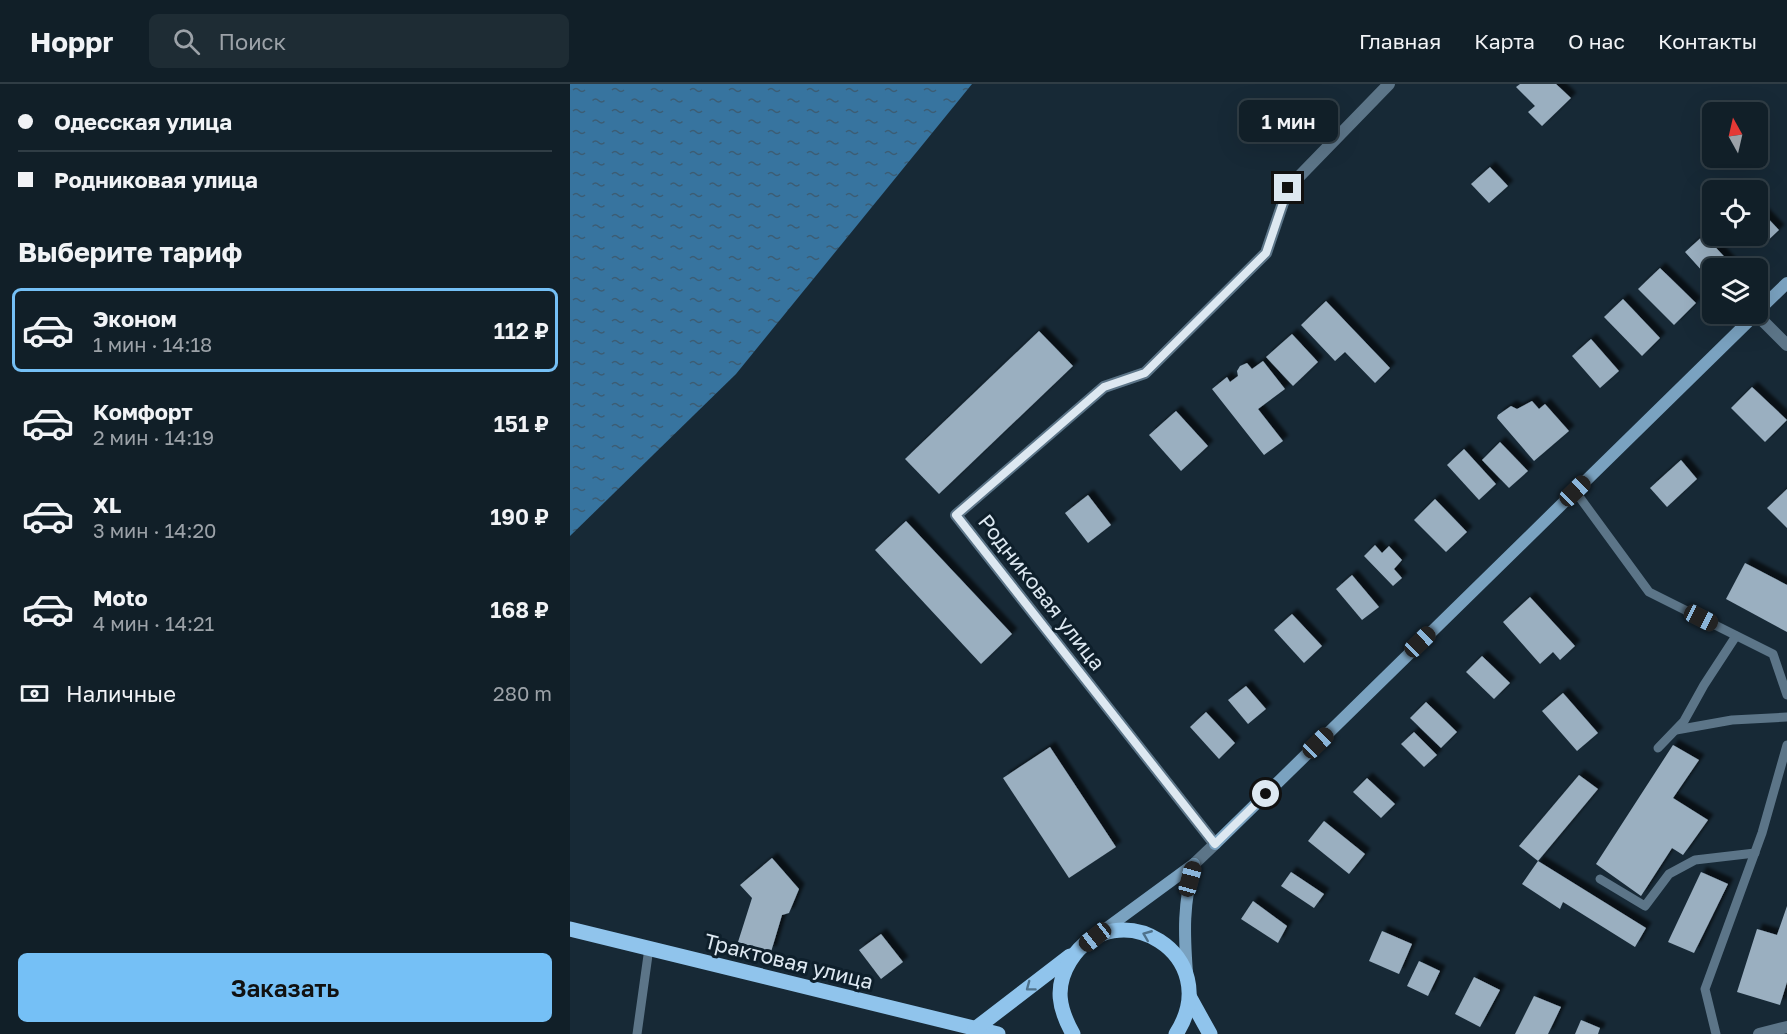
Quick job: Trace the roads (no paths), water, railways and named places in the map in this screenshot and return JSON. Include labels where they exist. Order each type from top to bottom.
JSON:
[{"type":"main road","points":[[1768,302],[1787,283]]},
{"type":"main road","points":[[1215,844],[1746,324]]},
{"type":"main road","points":[[975,1029],[1194,864]]},
{"type":"main road","points":[[1176,1034],[1185,1020],[1190,998],[1184,933],[1186,903],[1194,864]]},
{"type":"main road","name":"Трактовая улица","points":[[570,929],[998,1034]]},
{"type":"main road","points":[[1095,937],[1116,930],[1139,931],[1160,940],[1177,955],[1187,975]]},
{"type":"main road","points":[[1073,1034],[1062,1015],[1059,992],[1064,970],[1077,951]]},
{"type":"main road","points":[[1190,998],[1210,1034]]},
{"type":"street","name":"Родниковая улица","points":[[1215,844],[956,515],[1104,387],[1145,373],[1258,261],[1266,253],[1288,188],[1389,84]]},
{"type":"street","points":[[1767,324],[1787,345]]},
{"type":"street","points":[[1194,864],[1215,844]]},
{"type":"street","points":[[1759,1034],[1787,1027]]},
{"type":"lane","points":[[1575,491],[1649,592],[1773,654],[1787,694]]},
{"type":"lane","points":[[1658,748],[1684,721],[1736,636]]},
{"type":"lane","points":[[1676,730],[1732,720],[1787,717]]},
{"type":"lane","points":[[1716,1034],[1705,989],[1755,853],[1787,745]]},
{"type":"lane","points":[[1600,879],[1645,906],[1669,874],[1695,860],[1755,853]]},
{"type":"lane","points":[[637,1034],[649,948]]},
{"type":"water","points":[[570,84],[972,84],[736,374],[570,536]]}]
